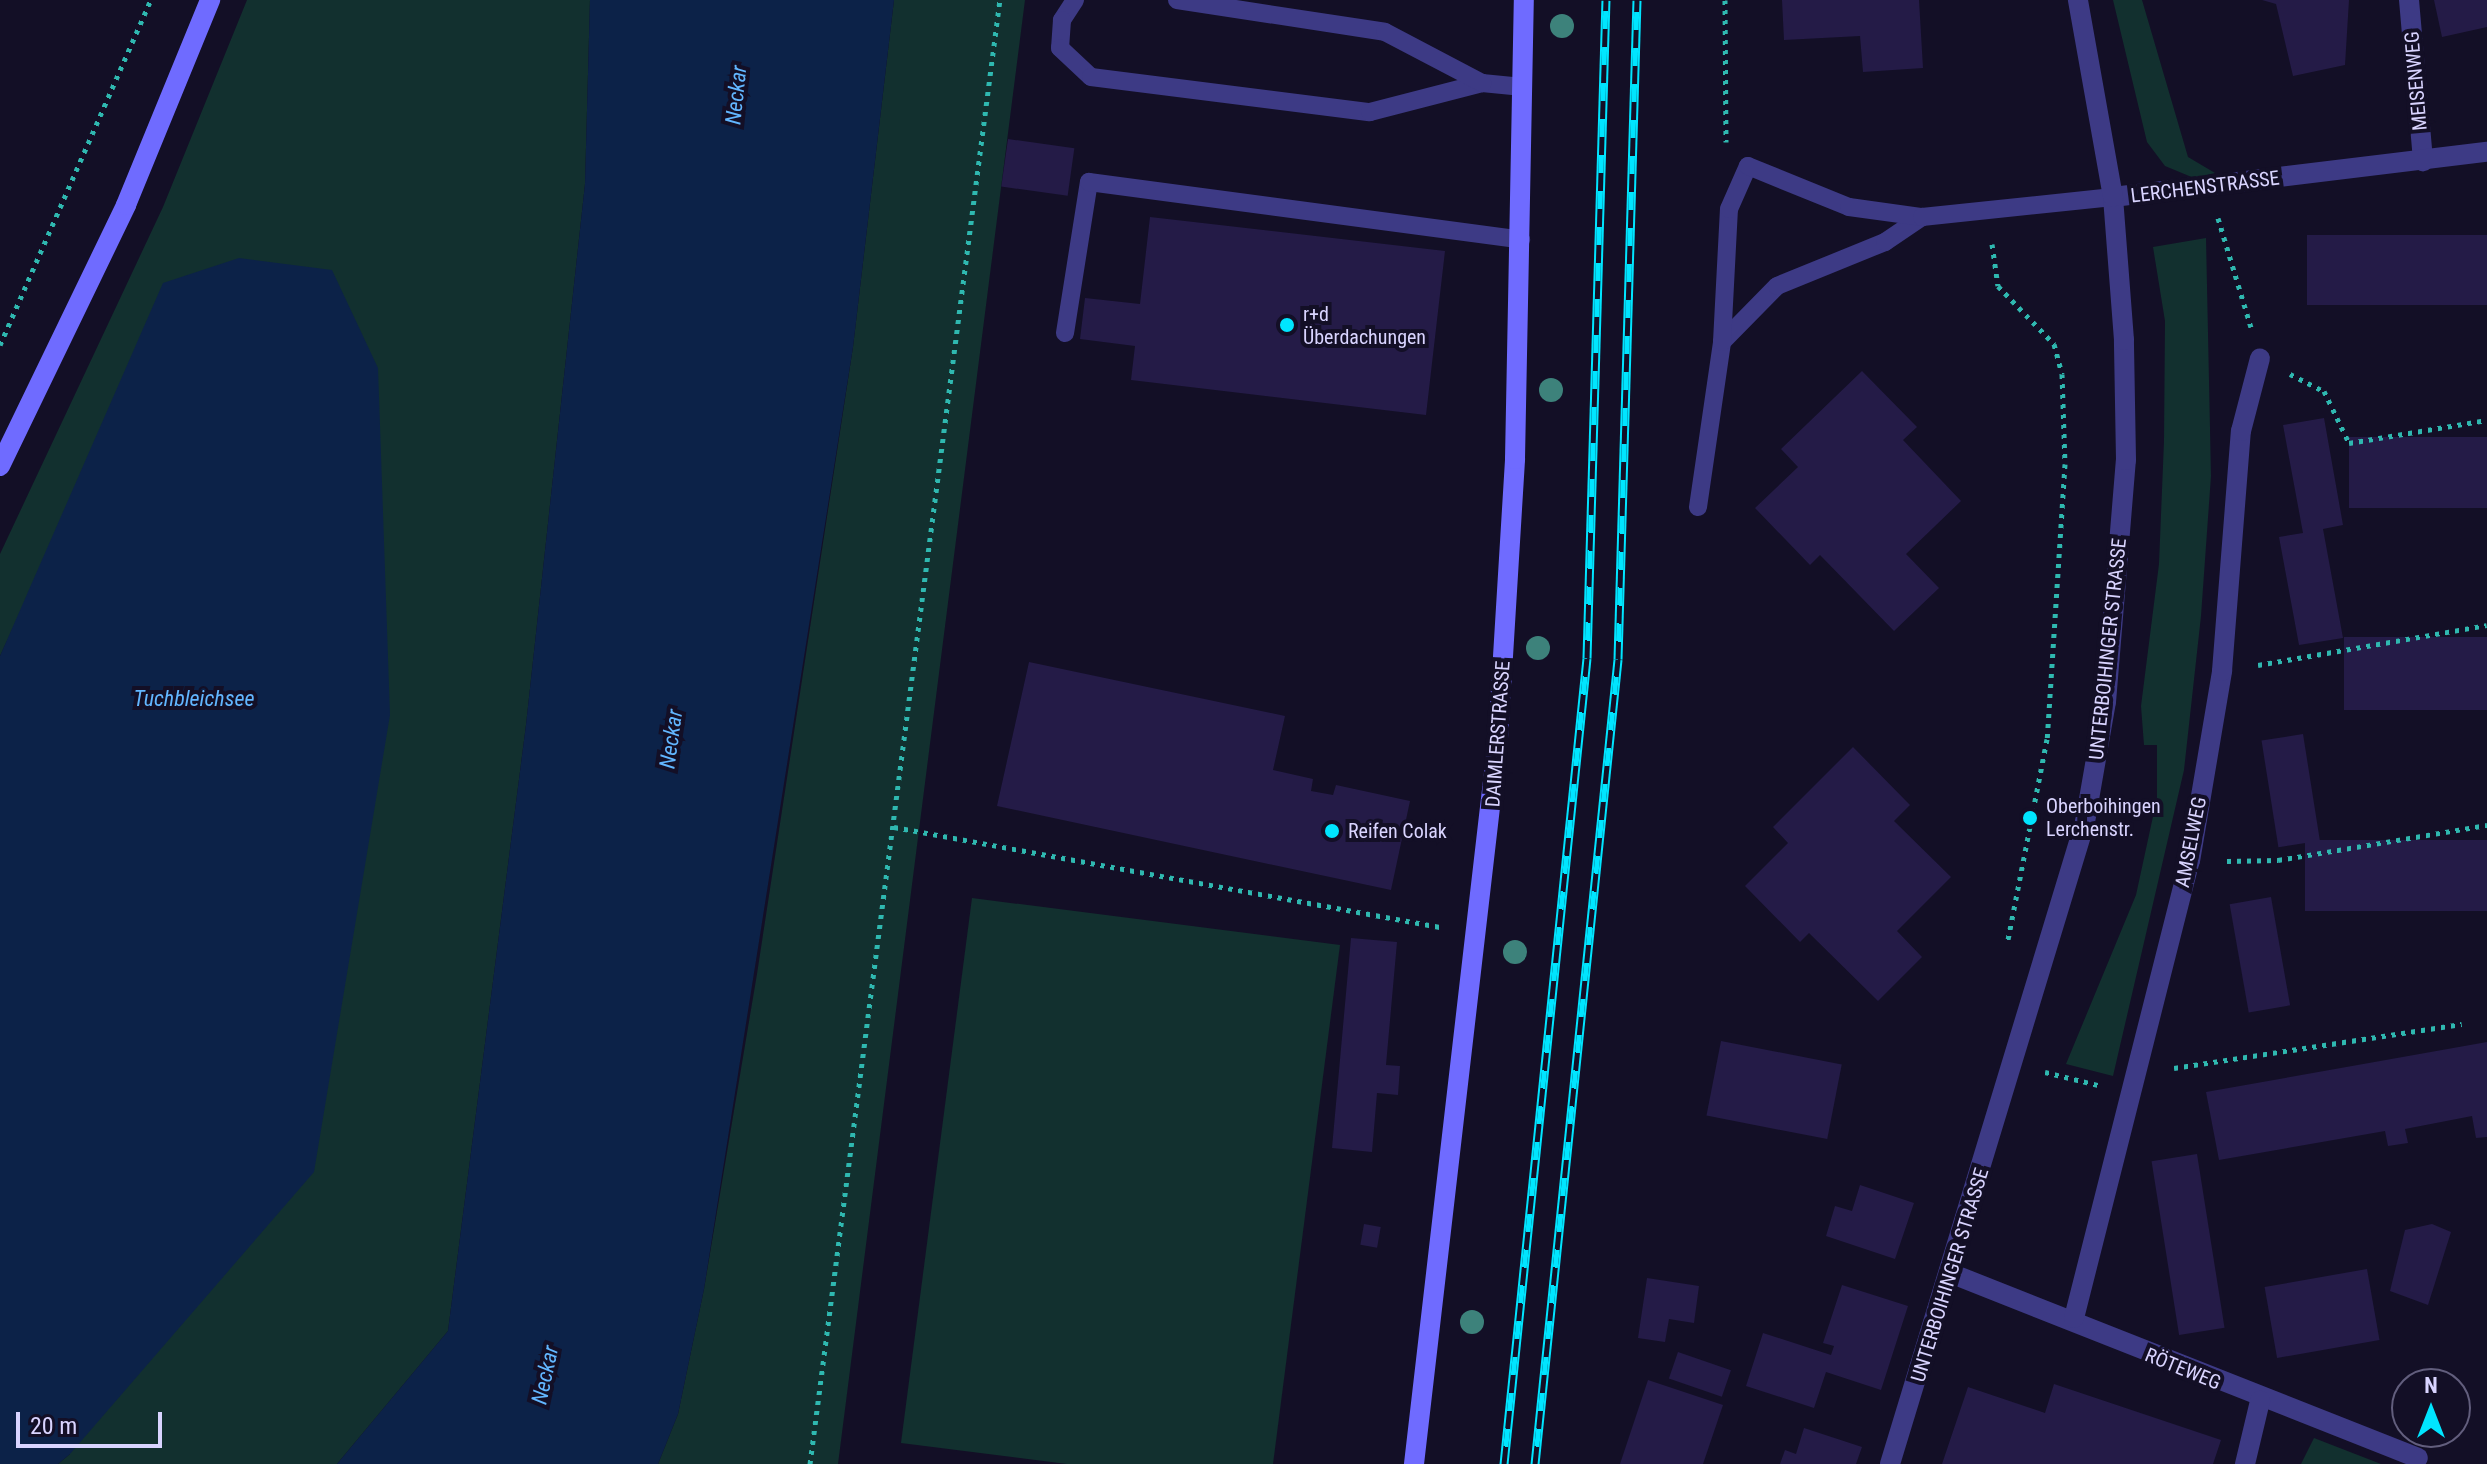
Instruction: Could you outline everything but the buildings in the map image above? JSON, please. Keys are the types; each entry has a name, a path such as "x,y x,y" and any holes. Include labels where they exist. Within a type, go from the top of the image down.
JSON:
{"main road":[{"path":"0,466 126,205 210,0"},
{"name":"DAIMLERSTRASSE","path":"1414,1464 1481,934 1507,605 1521,240 1524,0"}],"street":[{"name":"UNTERBOIHINGER STRASSE","path":"1890,1464 2016,1065 2085,822 2106,702 2126,460 2113,197 2078,0"},
{"name":"MEISENWEG","path":"2409,0 2423,161"},
{"name":"LERCHENSTRASSE","path":"2113,197 2487,152"},
{"name":"AMSELWEG","path":"2074,1318 2190,861 2222,671 2241,431 2260,358"},
{"name":"RÖTEWEG","path":"1950,1273 2074,1318 2260,1401 2422,1461"},
{"path":"2245,1464 2260,1401"}],"lane":[{"path":"1075,0 1062,20 1060,48 1091,77 1370,112 1482,83 1523,87"},
{"path":"1177,0 1385,32 1482,83"},
{"path":"1698,507 1722,342 1729,209 1748,166"},
{"name":"LERCHENSTRASSE","path":"1748,166 1849,207 1922,217 2113,197"},
{"path":"1065,333 1089,182 1521,240"},
{"path":"1722,342 1768,291 1885,242 1922,217"}],"path":[{"path":"0,345 151,0"},
{"path":"810,1464 1000,0"},
{"path":"1725,0 1722,127 1748,166"},
{"path":"2209,187 2260,358"},
{"path":"1988,211 1998,286 2054,344 2062,374 2065,464 2047,739 2006,953"},
{"path":"2324,391 2349,443 2487,420"},
{"path":"2222,671 2487,625"},
{"path":"2190,861 2278,860 2487,825"},
{"path":"894,827 1481,934"},
{"path":"2176,1067 2462,1024"},
{"path":"2016,1065 2133,1094"}],"green space":[{"path":"247,0 590,0 585,184 526,725 448,1331 337,1464 58,1464 70,1454 82,478 0,656 0,554 163,207"},
{"path":"894,0 1025,0 838,1464 658,1464 678,1414 704,1289 757,974 853,347"},
{"path":"2113,0 2142,0 2188,157 2215,173 2194,178 2165,166 2147,142"},
{"path":"2206,238 2211,476 2201,616 2184,770 2113,1076 2066,1064 2136,895 2157,798 2157,745 2144,745 2141,706 2159,564 2164,441 2165,321 2153,247"},
{"path":"972,898 1340,945 1273,1464 1067,1464 901,1443"},
{"path":"2314,1438 2381,1464 2301,1464"}],"water":[{"name":"Neckar","path":"590,0 894,0 853,347 704,1289 678,1414 658,1464 337,1464 448,1331 526,725 585,184"},
{"name":"Tuchbleichsee","path":"239,258 332,270 378,368 390,715 314,1172 70,1454 58,1464 0,1464 0,656 163,283"}],"railway":[{"path":"1504,1464 1587,658 1606,0"},
{"path":"1535,1464 1618,659 1637,0"}],"place":[{"name":"r+d Überdachungen","path":"1287,325"},
{"name":"Oberboihingen Lerchenstr.","path":"2030,818"},
{"name":"Reifen Colak","path":"1332,831"}]}
